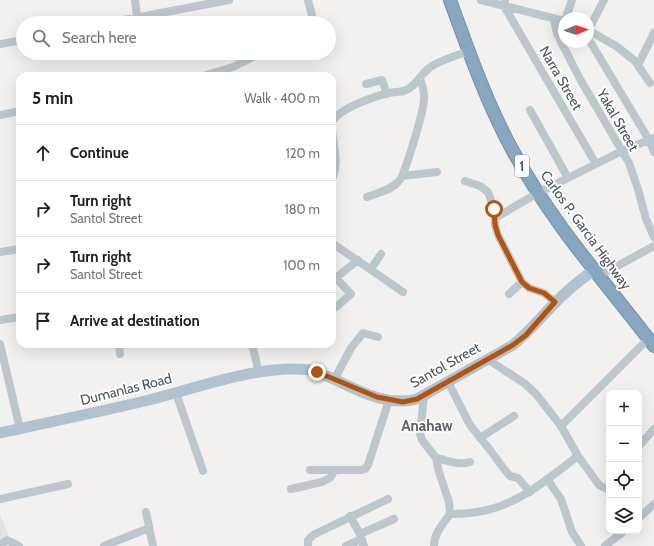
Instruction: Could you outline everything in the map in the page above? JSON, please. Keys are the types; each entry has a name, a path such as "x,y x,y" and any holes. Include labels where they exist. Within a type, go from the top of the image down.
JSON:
{"highway":[{"name":"Carlos P. Garcia Highway","path":"442,0 447,14 464,38"},
{"name":"Carlos P. Garcia Highway","path":"450,0 488,100 514,154 538,193 564,230 652,342"},
{"name":"Carlos P. Garcia Highway","path":"458,0 461,9 464,38"}],"main road":[{"name":"Santol Street","path":"259,373 302,369 317,372 367,394 389,400 410,401 424,396 513,345 526,335 555,302 580,280 597,273"},
{"name":"Dumanlas Road","path":"0,433 73,418 231,378 259,373"}],"street":[{"path":"135,0 137,16"},
{"path":"142,16 229,0"},
{"path":"308,0 312,16"},
{"path":"481,0 504,3 558,20"},
{"path":"568,12 572,0"},
{"path":"594,20 604,0"},
{"name":"Narra Street","path":"504,3 596,164"},
{"name":"Yakal Street","path":"554,19 560,40 599,113 622,151 634,176 646,219 654,236"},
{"path":"638,65 654,33"},
{"path":"594,35 616,46 638,65 650,83"},
{"path":"0,44 16,41"},
{"path":"594,42 652,139 654,152"},
{"path":"336,116 346,110 387,94 405,91 434,65 469,51"},
{"path":"216,72 233,67 247,60"},
{"path":"368,197 392,187 402,176 424,104 423,89 420,79"},
{"path":"366,84 382,80 387,94"},
{"path":"530,110 568,178"},
{"path":"0,115 16,112"},
{"path":"495,218 538,193 622,151 652,139"},
{"path":"402,176 437,172"},
{"path":"465,181 480,186 488,192 491,198 498,235 522,282 529,288 544,293 555,302"},
{"path":"336,246 403,292"},
{"path":"597,273 654,246"},
{"path":"0,252 16,250"},
{"path":"371,269 381,254"},
{"path":"336,277 358,260"},
{"path":"336,281 351,294 336,307"},
{"path":"509,294 522,282"},
{"path":"0,320 16,318"},
{"path":"334,380 351,348 363,333 378,337"},
{"path":"561,426 652,342"},
{"path":"0,344 20,429"},
{"path":"119,348 120,354"},
{"path":"253,348 259,373"},
{"path":"487,359 530,388 561,426 578,456 603,488 606,488"},
{"path":"448,382 470,425 510,476 518,478 530,492"},
{"path":"176,393 203,471"},
{"path":"424,396 420,434 422,440 436,458 449,502 450,514 436,533 434,546"},
{"path":"310,470 365,469 368,466 389,400"},
{"path":"480,438 514,416"},
{"path":"642,443 654,429"},
{"path":"450,514 467,514 488,510 502,505 530,492 578,456"},
{"path":"436,458 464,464 470,462"},
{"path":"291,489 322,482 330,478 335,470"},
{"path":"547,479 561,499 572,532 581,546"},
{"path":"0,499 68,484"},
{"path":"308,546 308,540 312,534 388,499"},
{"path":"642,515 654,504"},
{"path":"146,512 153,546"},
{"path":"350,516 362,540"},
{"path":"346,546 362,540 394,518"},
{"path":"104,546 149,528"},
{"path":"605,546 620,534"},
{"path":"0,545 7,540 19,546"}],"shaded area":[{"path":"0,515 9,536 0,541"}],"district":[{"name":"Anahaw","path":"427,426"}],"route":[{"path":"317,372 347,386 377,397 403,402 410,401 424,396 503,351 526,335 555,302 541,291 529,288 522,282 501,243 496,230 494,209"}]}
